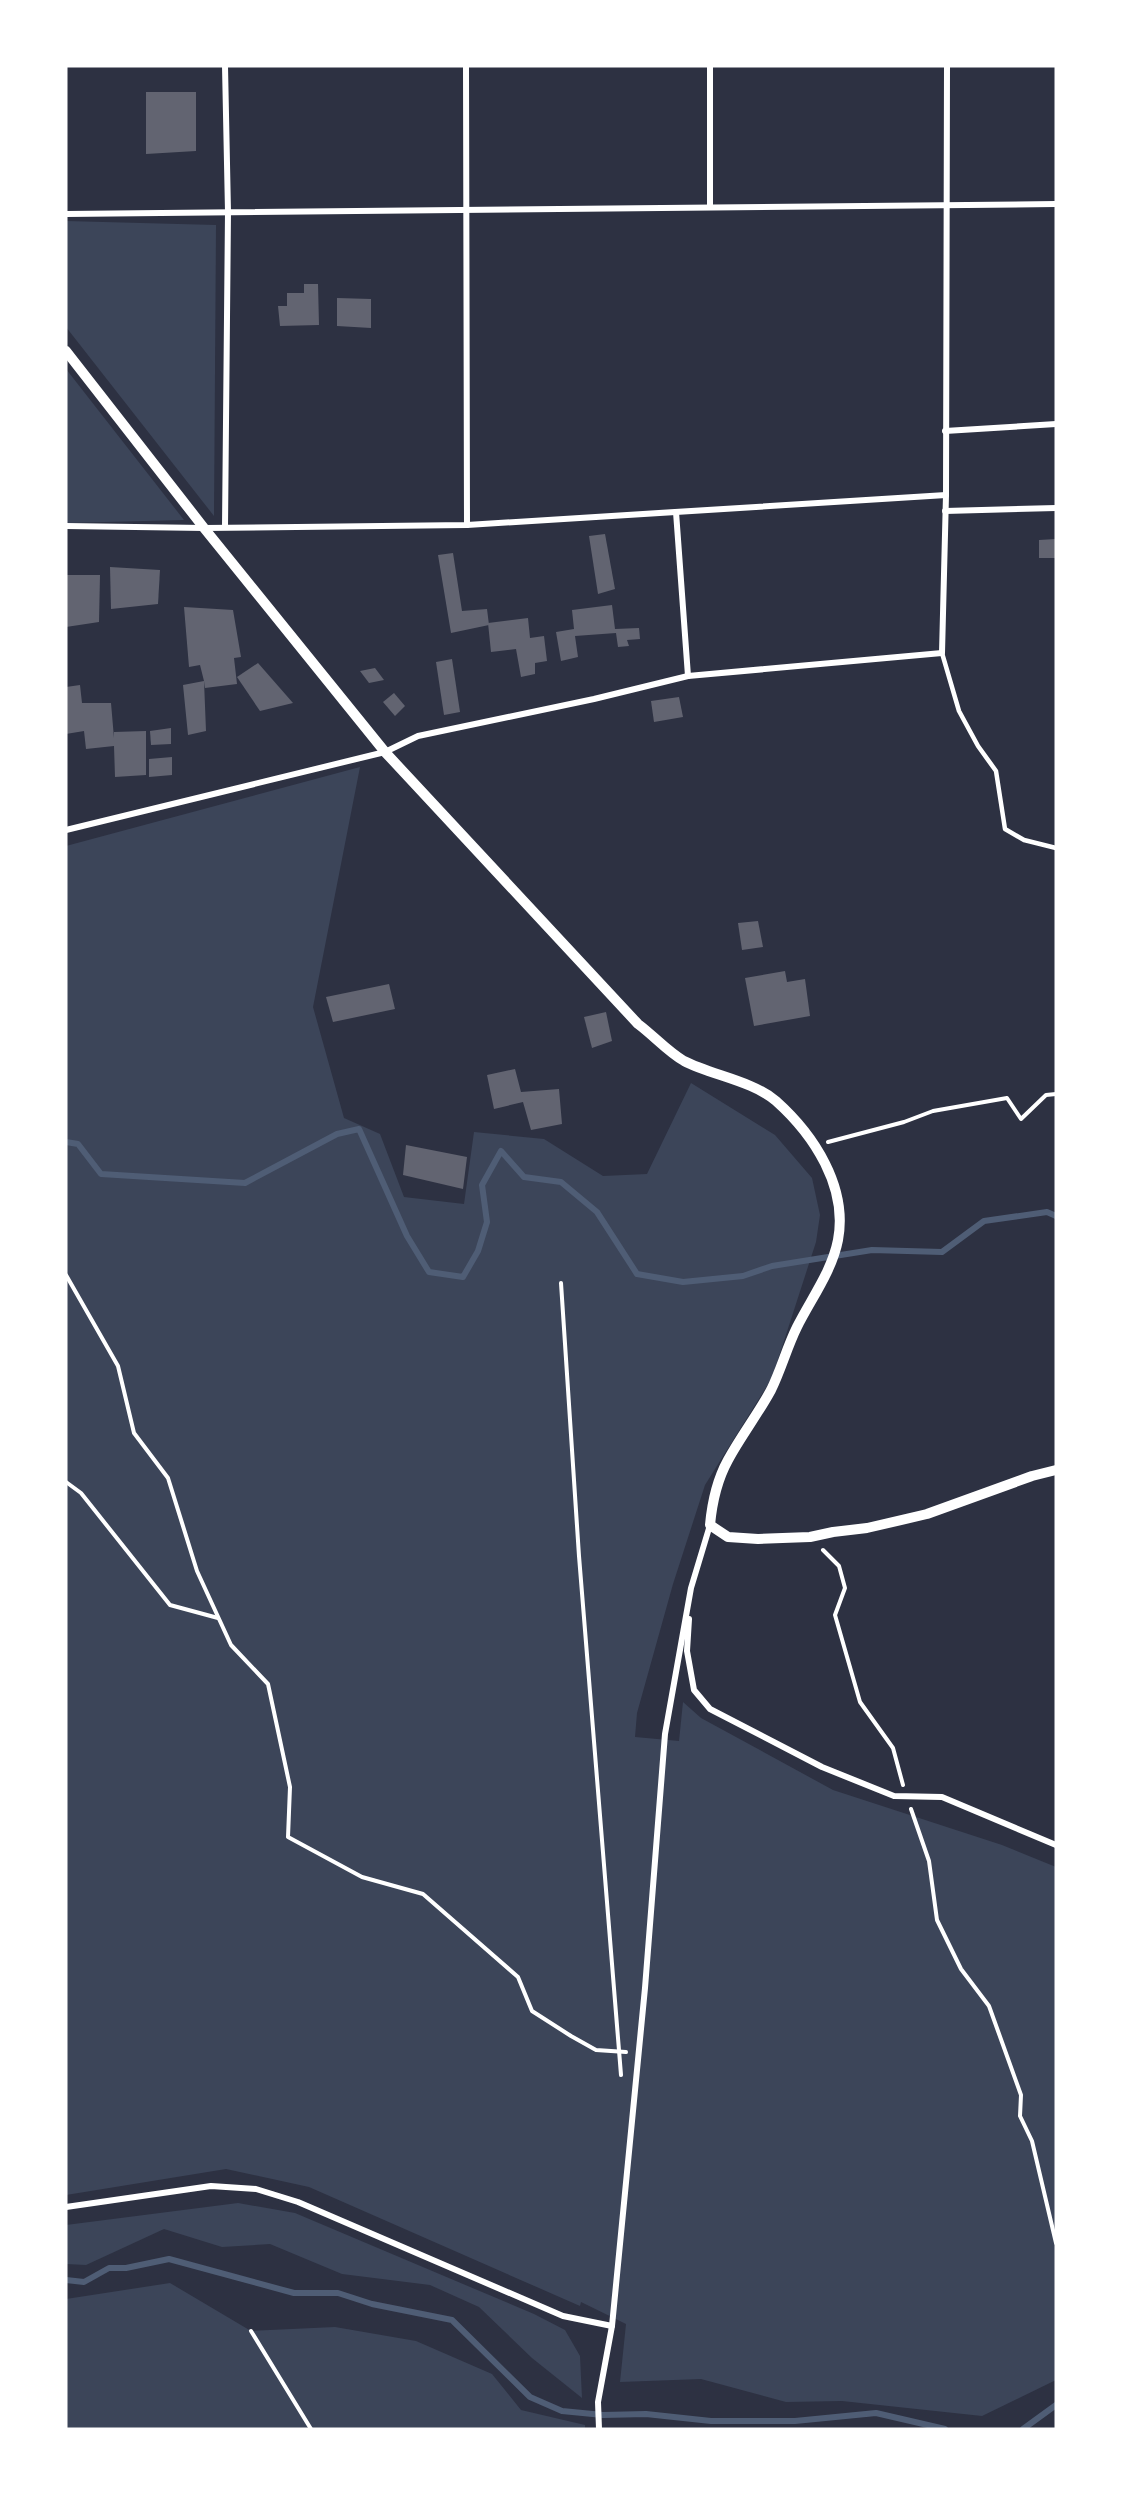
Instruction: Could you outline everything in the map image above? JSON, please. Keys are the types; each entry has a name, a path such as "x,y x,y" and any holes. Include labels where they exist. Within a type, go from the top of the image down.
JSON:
{"street":[{"path":"225,66 228,212 225,527"},
{"path":"466,66 468,525"},
{"path":"710,66 710,207"},
{"path":"66,830 385,752 418,736 594,699 688,676 942,653 946,495 947,66"},
{"path":"66,214 1056,204"},
{"path":"66,351 204,528 385,752 638,1024 683,1060 735,1080 773,1098 800,1124 816,1145 831,1178 839,1218 838,1241 828,1269 796,1328 771,1390 726,1462 713,1499 710,1525 691,1588 665,1734 658,1842 612,2326 598,2402 598,2427"},
{"path":"945,431 1056,424"},
{"path":"66,526 204,528 468,525 946,495"},
{"path":"945,510 1056,508"},
{"path":"676,512 688,676"},
{"path":"710,1525 728,1537 758,1539 810,1537 927,1514 1032,1476 1056,1470"},
{"path":"691,1588 687,1651 694,1690 710,1709 822,1767 894,1796 942,1797 992,1816 1043,1842 1056,1845"},
{"path":"66,2207 211,2186 256,2189 298,2202 563,2316 612,2326"}],"lane":[{"path":"942,653 960,711 978,746 996,771 1005,829 1024,840 1056,848"}],"path":[{"path":"816,1145 904,1122 933,1111 1007,1098 1021,1119 1046,1095 1056,1094"},
{"path":"66,1275 118,1366 134,1433 168,1478 197,1572 231,1645 268,1684 290,1787 288,1837 362,1877 423,1894 518,1977 532,2011 596,2050 638,2053"},
{"path":"561,1283 580,1568 622,2084"},
{"path":"66,1482 81,1493 170,1605 218,1618"},
{"path":"810,1537 839,1566 845,1588 835,1615 860,1702 893,1748 929,1861 937,1920 961,1969 989,2006 1021,2096 1020,2116 1032,2141 1056,2243"},
{"path":"250,2331 311,2429"}],"shaded area":[{"path":"66,221 216,225 214,516 66,327"},
{"path":"66,369 184,520 66,523"},
{"path":"360,767 313,1007 344,1118 380,1134 404,1197 464,1204 474,1132 544,1139 603,1176 647,1174 691,1083 775,1135 812,1178 820,1215 816,1242 772,1378 705,1485 673,1584 637,1713 635,1737 679,1741 683,1702 701,1718 833,1790 1002,1845 1056,1867 1056,2380 982,2416 842,2401 786,2402 701,2379 620,2382 626,2324 581,2302 580,2306 309,2187 226,2169 66,2195 66,846"},
{"path":"238,2203 295,2213 534,2314 565,2330 580,2356 582,2398 532,2358 479,2307 430,2285 342,2274 270,2244 222,2247 164,2229 86,2265 66,2264 66,2225"},
{"path":"170,2283 251,2331 335,2327 416,2341 492,2374 521,2410 585,2425 585,2429 66,2429 66,2299"}],"building":[{"path":"146,92 196,92 196,151 146,154"},
{"path":"304,284 318,284 319,325 280,326 278,306 287,306 287,293 304,293"},
{"path":"337,298 371,299 371,328 337,326"},
{"path":"605,534 615,589 598,594 589,536"},
{"path":"1056,539 1056,558 1039,558 1039,540"},
{"path":"453,553 462,611 487,609 489,625 451,633 438,555"},
{"path":"110,567 160,570 158,604 111,609"},
{"path":"66,575 100,575 99,622 66,627"},
{"path":"612,605 615,629 639,628 640,639 627,640 629,646 618,647 616,633 575,636 578,657 561,661 556,632 574,629 572,610"},
{"path":"184,607 233,610 241,657 234,658 237,684 205,688 200,665 189,667"},
{"path":"528,618 530,638 544,636 547,661 535,663 535,674 521,677 516,649 491,652 488,623"},
{"path":"452,659 460,712 444,715 436,662"},
{"path":"258,663 293,703 260,711 237,677"},
{"path":"375,668 384,680 369,683 360,671"},
{"path":"204,681 206,731 188,735 183,685"},
{"path":"80,685 82,703 111,703 114,738 114,732 146,731 146,775 115,777 114,746 86,749 84,731 66,734 66,687"},
{"path":"394,693 405,706 395,716 383,702"},
{"path":"679,697 683,717 654,722 651,701"},
{"path":"171,728 171,744 151,745 150,731"},
{"path":"172,757 172,775 149,777 149,759"},
{"path":"758,921 763,947 742,950 738,923"},
{"path":"785,971 787,982 805,979 810,1016 754,1026 745,978"},
{"path":"389,984 395,1009 333,1022 326,997"},
{"path":"606,1012 612,1041 592,1048 584,1017"},
{"path":"515,1069 521,1092 559,1089 562,1124 531,1130 523,1102 494,1109 487,1075"},
{"path":"406,1145 467,1157 463,1189 403,1175"}],"waterway":[{"path":"66,1142 78,1144 101,1174 245,1183 337,1134 359,1129 407,1236 429,1272 463,1277 478,1251 487,1222 482,1185 501,1151 524,1177 561,1182 597,1212 637,1274 683,1282 743,1276 772,1266 872,1250 942,1252 984,1221 1047,1212 1056,1216"},
{"path":"66,2280 84,2282 109,2268 126,2268 169,2259 294,2293 338,2293 372,2304 452,2320 530,2397 562,2411 603,2415 646,2414 711,2421 795,2421 876,2413 945,2429"},
{"path":"1023,2429 1056,2405"}]}
